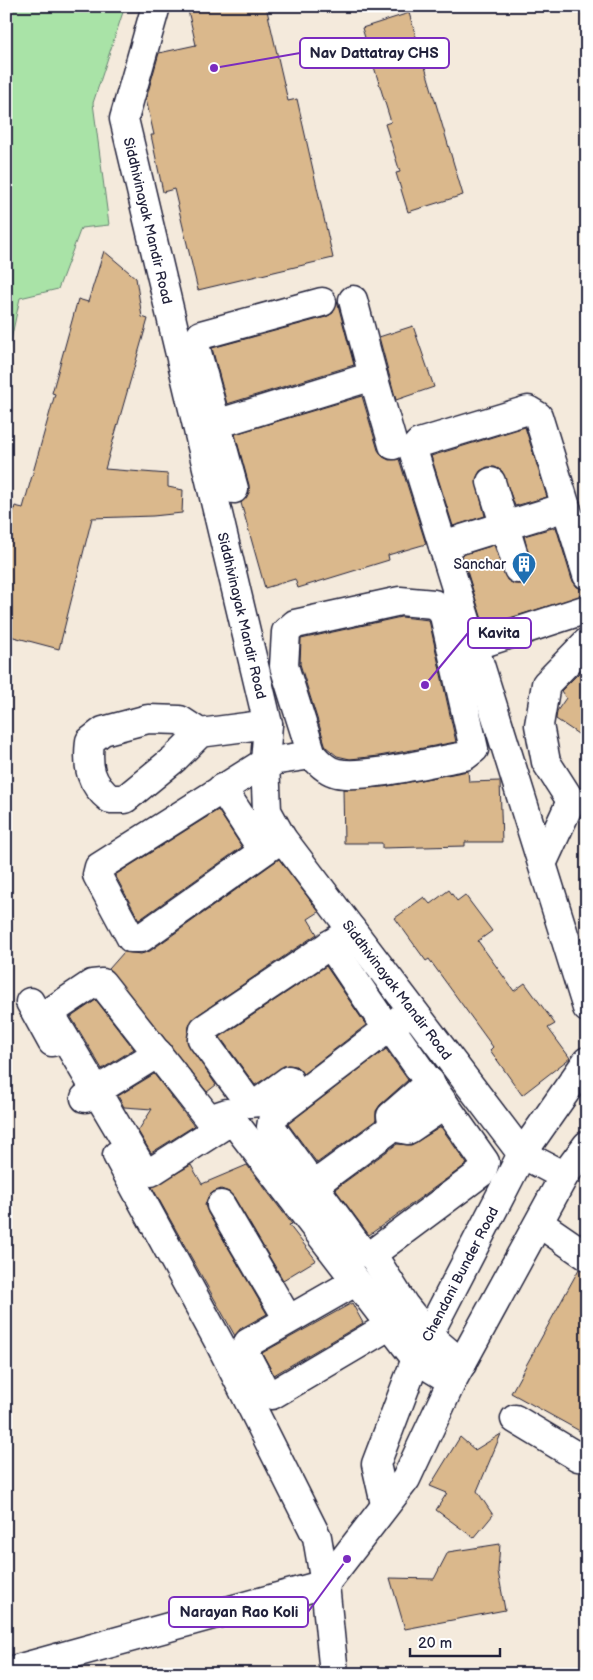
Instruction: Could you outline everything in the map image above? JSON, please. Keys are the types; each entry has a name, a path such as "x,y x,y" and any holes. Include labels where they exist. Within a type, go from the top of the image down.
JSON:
{"street":[{"name":"Siddhivinayak Mandir Road","path":"156,6 124,119 207,427 268,724 266,762 267,811 272,844 341,937 408,1003 522,1154"},
{"path":"354,300 393,445"},
{"path":"234,489 207,427 195,345 201,335 322,302"},
{"path":"207,427 373,376"},
{"path":"587,575 538,416 528,410 419,443 413,450 587,1008"},
{"path":"492,482 518,570"},
{"path":"443,545 566,507"},
{"path":"400,602 434,604 443,611 474,749 464,756 363,774 336,773 321,764 312,755 284,666 286,632 296,624 400,602"},
{"path":"474,646 587,609"},
{"path":"543,862 579,802 546,762 539,725 546,684 587,642"},
{"path":"200,732 268,724"},
{"path":"222,788 272,844 141,938 132,938 98,875 99,867 222,788 266,762 312,755"},
{"path":"372,1254 482,1172 485,1162 430,1082 384,1021 341,937 204,1029 202,1039 249,1103 259,1102 384,1021"},
{"path":"68,1056 53,1018 53,1010 92,984 102,983 209,1119 227,1113 416,1359 457,1372"},
{"path":"30,1002 143,1170 151,1172 232,1120"},
{"path":"408,1003 384,1021 273,1116 271,1127 362,1252 372,1254 404,1305 457,1372"},
{"path":"91,1094 158,1053"},
{"name":"Chendani Bunder Road","path":"386,1504 376,1464 416,1359 522,1154 587,1061"},
{"path":"393,1127 391,1116 430,1082"},
{"path":"91,1094 317,1537 325,1584 334,1674"},
{"path":"314,1185 393,1127 408,1130 445,1105"},
{"path":"6,1672 325,1584 406,1479 457,1372 564,1176 587,1144"},
{"path":"522,1154 564,1176"},
{"path":"154,1205 229,1336 220,1344"},
{"path":"222,1205 288,1319"},
{"path":"539,1223 587,1256"},
{"path":"355,1282 248,1343 245,1353 266,1393 272,1394 389,1326"},
{"path":"515,1419 578,1457 587,1452"}],"green space":[{"path":"6,6 125,6 93,103 109,225 81,228 58,289 20,298 6,363"}],"building":[{"path":"187,6 266,6 288,101 297,99 333,258 198,290 174,189 163,192 151,135 154,135 146,99 159,53 196,45"},
{"path":"409,13 463,195 408,212 396,173 400,172 385,124 391,122 362,28"},
{"path":"104,251 136,278 142,317 148,319 105,469 168,474 168,487 183,490 182,513 92,518 59,649 6,635 6,541 15,506 23,508 55,394 52,393 78,299 88,302"},
{"path":"337,301 354,365 227,404 212,348 326,317 333,313"},
{"path":"413,326 434,387 396,400 379,337"},
{"path":"362,396 378,450 383,457 389,460 399,459 426,544 388,555 389,560 298,588 295,579 265,588 241,503 249,493 249,485 235,434"},
{"path":"525,427 547,497 515,506 502,471 495,467 487,467 480,471 476,479 485,516 453,526 431,456"},
{"name":"Sanchar","path":"556,527 572,580 577,587 587,590 587,594 484,626 462,555 494,545 507,580 514,584 522,584 529,580 533,572 524,536"},
{"path":"401,617 429,620 456,742 379,756 350,759 337,756 326,747 300,664 301,639"},
{"path":"587,665 587,740 556,719 557,711 566,698 561,691"},
{"path":"468,771 469,782 500,781 502,842 465,842 465,846 382,848 382,843 344,843 343,789 383,787"},
{"path":"218,810 242,847 139,920 115,875"},
{"path":"279,859 319,912 308,919 317,934 195,1017 189,1026 187,1042 216,1085 207,1092 109,969 124,952 141,954 150,951"},
{"path":"449,890 457,901 465,895 492,931 478,941 514,991 525,983 555,1024 548,1028 570,1058 522,1095 490,1050 493,1047 429,959 426,961 395,918 424,897 430,904"},
{"path":"326,966 366,1025 303,1074 296,1066 287,1065 255,1085 220,1037"},
{"path":"96,1000 134,1049 102,1069 71,1017"},
{"path":"386,1049 408,1080 380,1105 376,1111 376,1120 317,1163 288,1124"},
{"path":"154,1074 194,1126 151,1153 138,1131 152,1109 124,1107 118,1096"},
{"path":"441,1127 467,1164 369,1235 335,1189 397,1144 411,1145"},
{"path":"191,1165 202,1184 247,1165 292,1224 289,1225 316,1260 283,1280 234,1197 229,1192 221,1189 213,1192 208,1197 205,1205 208,1213 267,1314 240,1329 235,1336 152,1187"},
{"path":"579,1269 587,1271 587,1435 511,1393"},
{"path":"352,1303 363,1323 274,1375 262,1353"},
{"path":"501,1434 477,1491 493,1515 474,1538 436,1510 447,1493 430,1486 460,1437 475,1450"},
{"path":"500,1544 498,1571 505,1610 405,1629 390,1578 434,1579 448,1552"}],"place":[{"name":"Nav Dattatray CHS","path":"214,68"},
{"name":"Sanchar","path":"524,585"},
{"name":"Kavita","path":"425,685"},
{"name":"Narayan Rao Koli","path":"347,1559"}]}
